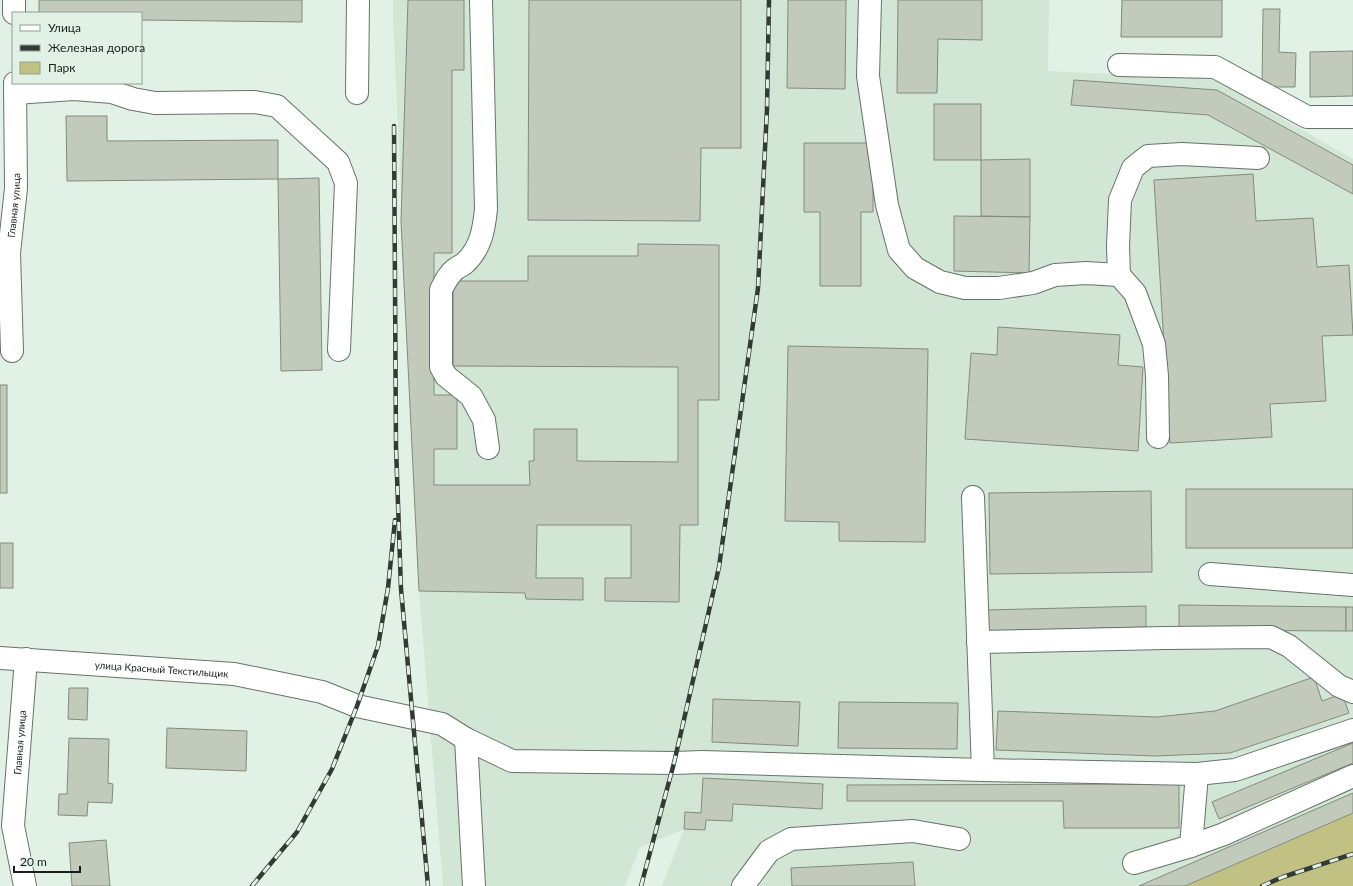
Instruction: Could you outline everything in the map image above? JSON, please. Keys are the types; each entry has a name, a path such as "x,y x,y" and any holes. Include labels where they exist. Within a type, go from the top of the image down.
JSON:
{"street":[{"path":"14,0 14,12"},
{"path":"357,93 358,0"},
{"path":"481,0 486,209 483,235 478,246 468,260 456,268 446,279 441,290 441,367 446,376 471,396 484,420 488,448"},
{"path":"870,0 868,76 887,205 899,250 915,268 940,282 965,288 999,288 1033,283 1054,275 1086,273 1119,275"},
{"path":"1118,65 1215,67 1307,117 1353,117"},
{"path":"15,88 74,89 112,92 133,99 155,103 255,102 277,106 338,162 346,183 339,350"},
{"name":"Главная улица","path":"12,351 9,253 16,188 15,88"},
{"path":"1158,437 1157,376 1154,344 1135,293 1119,275 1118,246 1120,200 1133,168 1148,156 1182,154 1258,158"},
{"path":"973,497 983,770"},
{"path":"1210,574 1353,585"},
{"path":"978,642 1271,637 1289,646 1339,686 1353,692"},
{"name":"улица Красный Текстильщик","path":"0,658 234,674 322,692 357,706 442,724 466,739 512,761 702,762 1197,774 1235,770 1353,730"},
{"name":"Главная улица","path":"26,659 6,828 26,886"},
{"path":"466,739 474,886"},
{"path":"1191,846 1197,774"},
{"path":"1134,863 1191,846 1224,834 1353,776"},
{"path":"744,886 769,851 791,839 913,831 959,839"}],"shaded area":[{"path":"393,0 1049,0 1048,71 1213,79 1353,159 1353,813 1185,886 662,886 684,829 640,847 625,886 443,886 419,591"}],"green space":[{"path":"1353,813 1353,886 1185,886"}],"building":[{"path":"39,0 302,0 302,22 142,20 142,12 39,12"},
{"path":"408,0 464,0 464,70 452,70 452,253 434,253 434,395 457,395 457,449 434,449 434,485 530,485 529,461 534,461 534,429 577,429 577,461 678,462 678,367 453,366 453,281 528,281 528,256 638,256 638,244 719,245 719,400 698,400 698,525 680,525 679,602 605,601 605,578 631,578 631,525 537,525 536,578 583,578 583,600 526,599 525,593 419,591 401,221"},
{"path":"529,0 741,0 741,148 701,148 700,221 528,220"},
{"path":"788,0 846,0 845,89 787,88"},
{"path":"898,0 982,0 982,40 938,39 937,93 897,93"},
{"path":"1122,0 1222,0 1222,37 1121,37"},
{"path":"1263,9 1280,9 1279,52 1296,53 1295,87 1262,87"},
{"path":"1353,51 1353,96 1310,97 1310,52"},
{"path":"1074,80 1217,90 1353,165 1353,194 1208,115 1071,105"},
{"path":"934,104 981,104 981,160 934,160"},
{"path":"66,116 107,116 107,141 278,140 278,179 67,181"},
{"path":"804,143 873,143 873,212 861,212 861,286 820,286 820,212 804,212"},
{"path":"1030,159 1030,217 981,216 981,160"},
{"path":"1253,174 1256,221 1313,218 1317,267 1349,265 1353,335 1322,336 1326,401 1270,404 1272,437 1170,443 1154,180"},
{"path":"319,178 322,370 281,371 278,179"},
{"path":"954,216 1030,217 1029,273 954,271"},
{"path":"998,327 1120,335 1118,365 1143,367 1138,451 965,439 971,353 997,355"},
{"path":"788,346 928,349 925,542 839,541 839,522 785,521"},
{"path":"0,385 7,385 7,493 0,493"},
{"path":"1186,489 1353,489 1353,548 1186,548"},
{"path":"1151,491 1152,572 990,574 989,493"},
{"path":"0,543 13,543 13,588 0,588"},
{"path":"1179,605 1346,607 1346,631 1179,630"},
{"path":"1146,606 1146,627 987,631 987,610"},
{"path":"1346,607 1353,607 1353,631 1346,631"},
{"path":"1314,677 1322,701 1342,694 1349,713 1230,753 1155,756 996,750 998,711 1156,717 1215,711"},
{"path":"69,688 88,688 87,720 68,719"},
{"path":"713,699 800,702 798,746 712,742"},
{"path":"839,702 958,703 957,749 838,748"},
{"path":"167,728 247,731 246,771 166,768"},
{"path":"69,738 109,739 108,783 113,784 112,803 88,802 87,816 58,815 59,794 67,794"},
{"path":"1353,743 1353,763 1219,819 1212,802"},
{"path":"703,778 823,784 822,809 733,804 732,821 706,820 705,830 684,829 685,812 701,813"},
{"path":"1179,784 1179,828 1064,828 1063,801 847,801 847,785"},
{"path":"1353,793 1353,813 1185,886 1139,886"},
{"path":"106,840 110,886 72,886 69,843"},
{"path":"913,862 915,886 792,886 791,868"}],"railway":[{"path":"641,886 674,763 719,567 758,288 767,109 769,0"},
{"path":"394,126 396,447 401,589 428,886"},
{"path":"252,886 297,832 332,769 357,706 378,646 388,588 395,520"},
{"path":"1262,886 1283,877 1353,854"}]}
